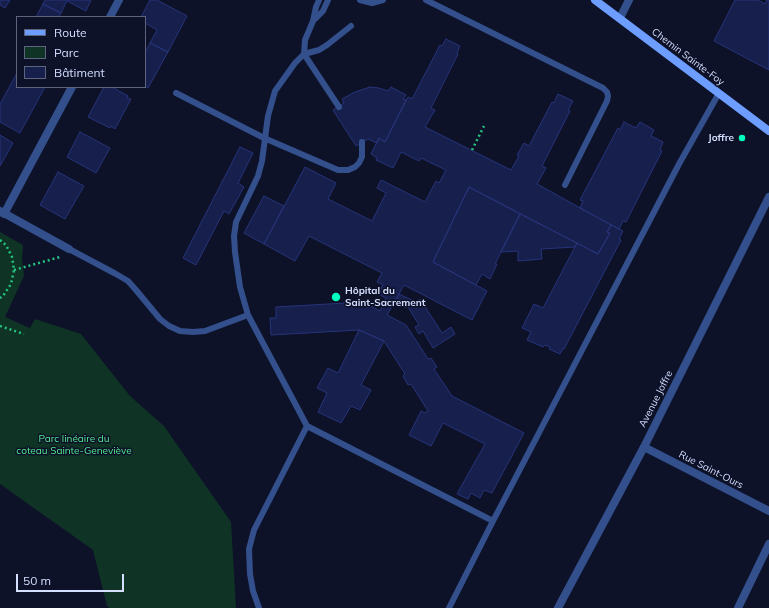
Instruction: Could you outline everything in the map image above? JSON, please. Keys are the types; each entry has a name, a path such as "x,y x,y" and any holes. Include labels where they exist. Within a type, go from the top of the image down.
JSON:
{"main road":[{"name":"Chemin Sainte-Foy","path":"595,0 769,131"}],"street":[{"path":"111,16 119,0"},
{"path":"620,18 629,0"},
{"path":"69,249 2,212 71,88"},
{"name":"Avenue Joffre","path":"558,608 644,446 769,197"},
{"name":"Rue Saint-Ours","path":"644,446 769,512"},
{"path":"738,608 769,544"}],"lane":[{"path":"319,0 313,21 305,40 304,54 339,107"},
{"path":"313,21 323,11 328,0"},
{"path":"360,0 372,3 383,0"},
{"path":"426,0 603,88 607,92 608,101 565,185"},
{"path":"351,26 319,50 304,54 295,63 275,92 270,106 264,138 262,161 258,176 236,222 234,236 240,287 248,315 307,426 492,521"},
{"path":"176,93 264,138 338,170 348,170 355,167 359,163 362,157 362,142"},
{"path":"449,608 492,521 719,93"},
{"path":"69,249 128,281 160,319 169,326 180,331 193,332 205,330 248,315"},
{"path":"260,608 253,591 250,574 249,549 252,536 257,523 307,426"}],"path":[{"path":"472,150 484,126"},
{"path":"0,240 6,245 12,257 14,270 11,284 0,298"},
{"path":"14,270 62,256 69,249"},
{"path":"0,326 24,334"}],"green space":[{"name":"Parc linéaire du coteau Sainte-Geneviève","path":"0,232 23,245 22,259 24,276 5,317 30,328 35,319 81,334 130,396 164,426 231,522 236,608 110,608 107,606 93,550 0,484"}],"building":[{"path":"0,0 10,0 5,8 0,5"},
{"path":"45,0 91,0 86,11 67,1 61,13 43,4"},
{"path":"150,0 157,0 187,16 168,52 150,43 157,30 146,24 146,16 142,16"},
{"path":"735,0 758,0 765,4 767,0 769,0 769,70 714,41"},
{"path":"43,4 61,13 60,16 37,16"},
{"path":"446,39 460,46 457,53 458,54 431,108 435,110 425,127 511,170 524,143 529,146 552,102 554,103 558,94 573,101 568,110 570,111 542,166 546,168 537,184 611,225 607,232 610,233 598,254 469,187 433,262 487,291 472,320 404,285 387,315 406,325 428,359 431,358 437,367 434,369 452,396 524,433 492,493 484,490 480,498 471,493 468,499 457,494 485,444 443,423 431,446 409,435 421,411 425,413 428,411 411,384 408,385 403,376 405,374 384,341 359,330 271,335 270,318 276,318 276,307 363,302 380,311 386,298 378,294 383,285 377,282 382,273 309,236 295,261 264,244 305,167 336,183 328,199 372,221 386,193 377,188 381,180 425,202 436,181 439,183 446,170 421,158 419,161 401,152 393,168 376,160 377,158 371,154 379,138 385,142 408,97 412,99 440,45 442,46"},
{"path":"150,43 168,52 148,88 146,87 146,51"},
{"path":"16,75 16,88 44,88 20,133 0,122 0,104"},
{"path":"370,87 388,91 391,87 406,95 403,99 406,100 385,142 379,138 377,143 368,139 356,146 333,110 344,103 342,99 355,92"},
{"path":"103,88 114,88 128,96 127,98 131,99 115,129 88,117"},
{"path":"624,122 636,128 640,122 654,130 651,136 663,142 660,150 662,151 626,222 623,221 619,229 580,208 583,201 580,200 618,128 620,130"},
{"path":"80,132 110,148 96,173 67,157"},
{"path":"0,135 13,143 0,166"},
{"path":"240,147 253,153 238,183 244,187 229,214 224,211 196,265 183,258"},
{"path":"58,172 84,186 65,219 40,205"},
{"path":"469,187 520,214 495,264 497,264 490,279 482,274 476,285 433,262"},
{"path":"264,196 284,206 264,244 244,233"},
{"path":"520,214 577,243 575,247 541,249 542,259 518,261 518,251 501,252"},
{"path":"611,225 623,231 619,239 621,240 564,349 563,348 560,354 549,349 550,347 545,345 543,347 527,340 531,332 522,328 534,304 543,308 577,243 598,254 610,233 607,232"},
{"path":"399,294 416,302 420,299 442,333 451,327 455,334 433,348 423,331 419,334 415,327 419,325 408,307 410,305 408,304 406,308 399,304 401,301 397,298"},
{"path":"359,330 384,341 361,385 371,390 360,410 351,406 341,423 318,412 327,393 317,388 328,368 338,373"}],"place":[{"name":"Joffre","path":"742,138"},
{"name":"Hôpital du Saint-Sacrement","path":"336,297"}]}
